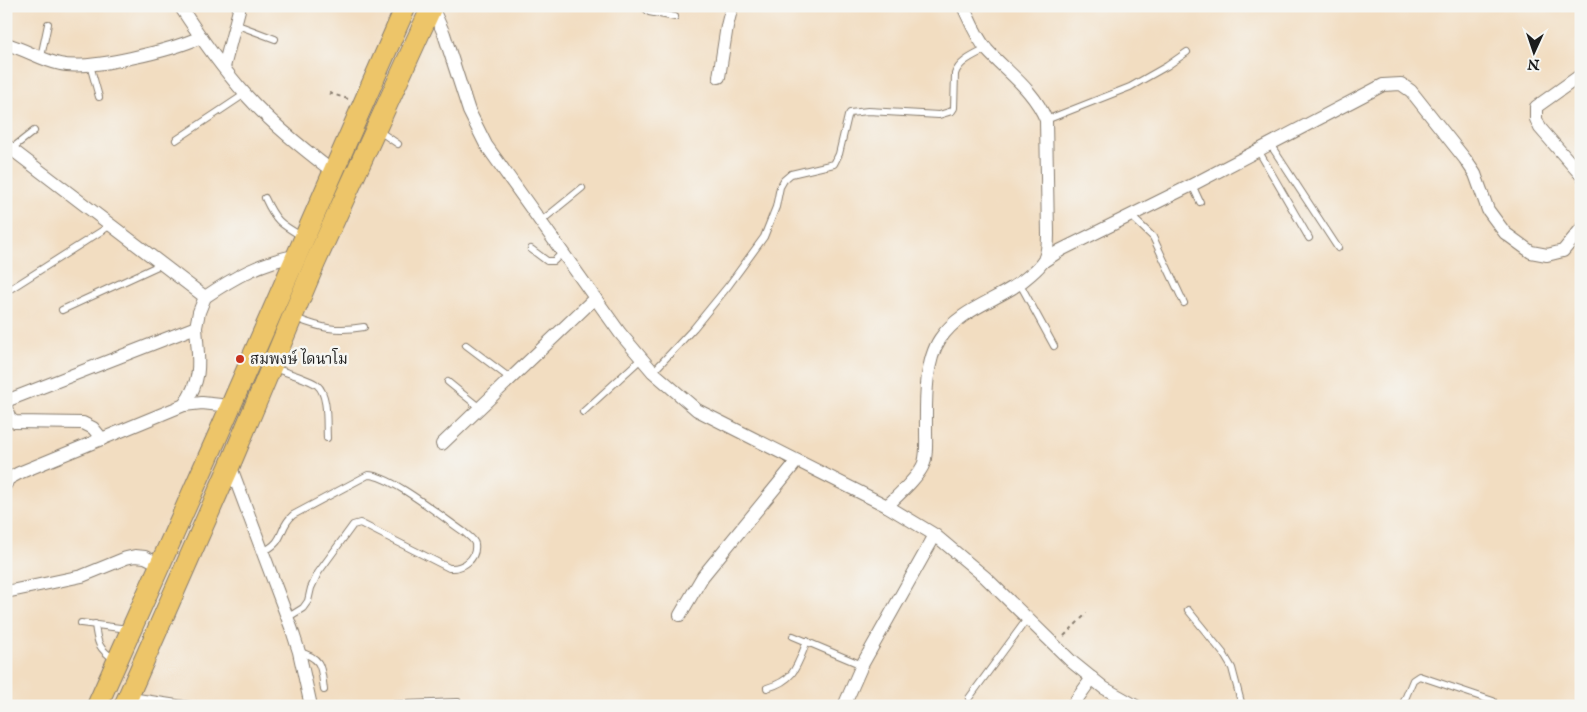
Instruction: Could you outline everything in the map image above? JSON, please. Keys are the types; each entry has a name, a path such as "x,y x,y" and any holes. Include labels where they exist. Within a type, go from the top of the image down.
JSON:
{"main road":[{"path":"97,706 406,6"},
{"path":"126,701 230,465 315,264 432,6"}],"street":[{"path":"180,6 201,38 245,94 279,128 332,171"},
{"path":"224,67 240,6"},
{"path":"432,6 444,34 470,111 486,145 594,298 640,359 697,410 887,506 935,535 985,577 1027,619 1092,678 1130,704"},
{"path":"720,77 727,26 732,6"},
{"path":"963,6 986,49 1028,90 1042,110 1046,120 1048,234 1044,261"},
{"path":"6,44 60,64 90,65 188,43 201,38"},
{"path":"1581,75 1536,107 1536,119 1540,128 1581,175"},
{"path":"887,506 923,464 926,453 926,398 930,367 934,350 952,324 971,309 1020,284 1044,261 1061,250 1192,185 1383,85 1401,84 1411,91 1475,174 1488,210 1505,233 1531,252 1547,255 1563,251 1581,229"},
{"path":"8,149 205,297"},
{"path":"184,405 194,391 197,381 196,327 205,297 226,283 252,270 279,259 296,256"},
{"path":"442,444 594,298"},
{"path":"6,401 196,327"},
{"path":"6,484 8,479 19,473 184,405 202,403 230,406"},
{"path":"6,408 10,419 15,422 83,423 93,428 102,439"},
{"path":"680,615 703,576 797,461"},
{"path":"230,465 299,652 311,706"},
{"path":"844,706 862,665 935,535"},
{"path":"6,592 82,576 126,558 145,557 161,564"},
{"path":"1077,702 1092,678"}],"lane":[{"path":"643,6 649,12 675,17"},
{"path":"41,57 48,24"},
{"path":"235,24 275,39"},
{"path":"653,372 694,328 729,285 764,237 784,180 791,174 834,164 839,154 850,113 868,111 939,114 952,112 954,108 956,68 986,49"},
{"path":"1046,120 1130,87 1187,52"},
{"path":"90,65 99,97"},
{"path":"176,140 245,94"},
{"path":"376,129 398,144"},
{"path":"8,149 34,131"},
{"path":"1264,147 1309,238"},
{"path":"1264,147 1338,248"},
{"path":"1192,185 1200,202"},
{"path":"540,222 582,188"},
{"path":"266,198 278,222 304,238"},
{"path":"1130,215 1153,237 1184,303"},
{"path":"12,288 111,225"},
{"path":"531,249 551,262 562,253"},
{"path":"62,310 162,264"},
{"path":"1020,284 1054,346"},
{"path":"292,317 334,330 364,327"},
{"path":"466,345 511,379"},
{"path":"583,412 640,359"},
{"path":"271,367 318,385 326,404 327,438"},
{"path":"448,382 480,408"},
{"path":"262,552 277,543 287,520 293,515 368,474 376,474 391,481 464,532 472,539 475,545 472,557 465,565 458,568 449,568 360,523 353,525 318,573 311,588 308,601 303,608 287,618"},
{"path":"1188,610 1223,653 1232,668 1242,706"},
{"path":"969,698 1027,619"},
{"path":"82,622 132,630"},
{"path":"95,624 99,646 117,662"},
{"path":"793,636 862,665"},
{"path":"767,688 785,681 794,673 806,641"},
{"path":"299,652 311,655 316,660 321,668 324,690"},
{"path":"1402,706 1413,680 1419,676 1493,701"},
{"path":"126,701 197,706"},
{"path":"355,706 458,702"}],"path":[{"path":"329,93 362,104"},
{"path":"1055,645 1087,613"}],"place":[{"name":"สมพงษ์ ไดนาโม","path":"240,359"}]}
